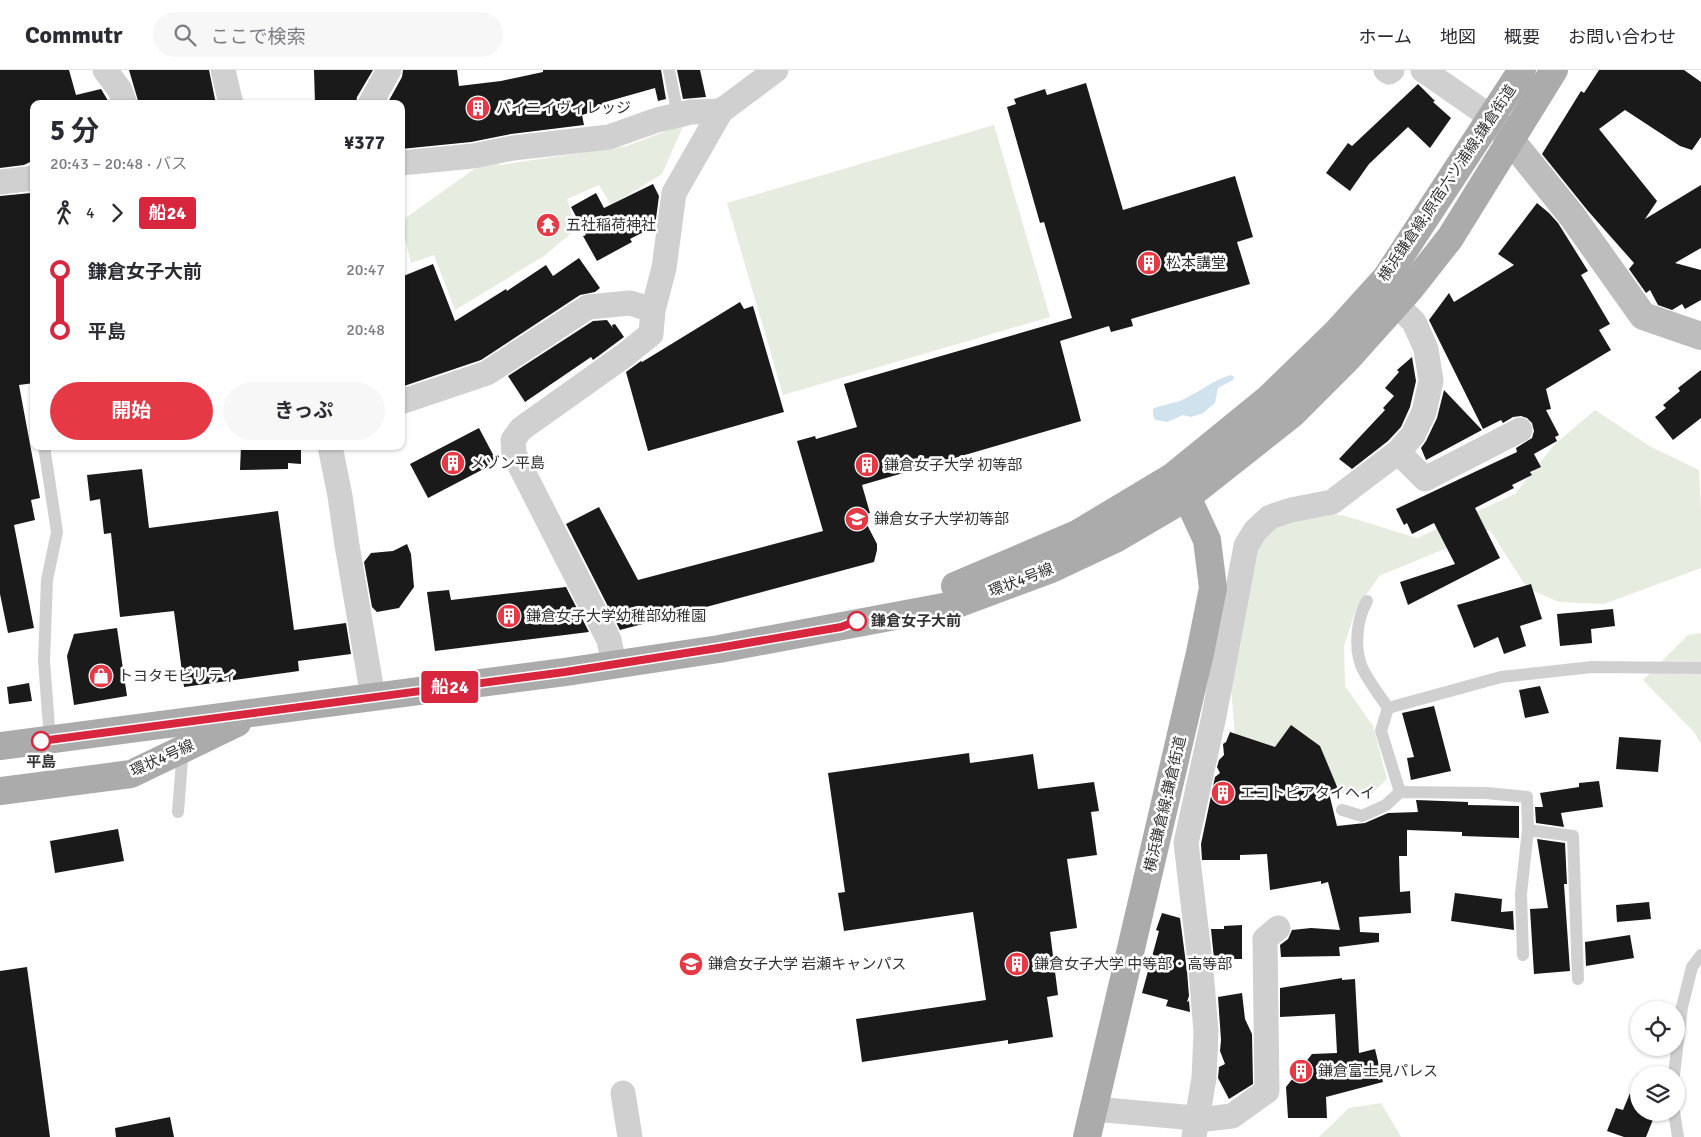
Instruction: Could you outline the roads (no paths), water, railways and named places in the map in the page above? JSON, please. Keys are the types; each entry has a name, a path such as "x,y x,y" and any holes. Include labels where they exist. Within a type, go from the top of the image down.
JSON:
{"main road":[{"name":"横浜鎌倉線;原宿六ツ浦線;鎌倉街道","path":"1180,487 1337,332 1386,278 1522,70"},
{"name":"横浜鎌倉線;原宿六ツ浦線;鎌倉街道","path":"1180,487 1292,414 1349,357 1396,304 1450,238 1554,70"},
{"name":"環状4号線","path":"0,746 50,740 181,736 259,713 718,648 954,605 1034,576 1117,538 1180,487"},
{"name":"横浜鎌倉線;鎌倉街道","path":"1087,1137 1200,653 1213,588 1208,540 1180,487"},
{"name":"環状4号線","path":"0,791 131,774 181,736"}],"street":[{"path":"105,70 120,90 124,100"},
{"path":"223,70 230,100"},
{"path":"372,100 389,70"},
{"path":"614,664 609,640 514,454 512,440 521,429 651,334 653,310 664,268 674,193 721,111 776,70"},
{"path":"1386,70 1389,72 1392,70"},
{"path":"1423,70 1492,118 1511,138 1572,216 1643,316 1700,339"},
{"path":"405,162 472,156 513,148 609,137 657,120 678,115 692,112 721,111"},
{"path":"0,182 30,178"},
{"path":"405,401 487,373 588,307 630,303 653,310"},
{"path":"1195,1128 1204,1078 1206,1032 1201,970 1186,843 1214,716 1246,546 1255,531 1270,517 1292,510 1332,502 1398,452 1413,435 1424,412 1431,381 1426,349 1414,322 1396,304"},
{"path":"1398,452 1425,479 1520,430"},
{"path":"331,450 373,697"},
{"path":"1152,857 1189,861"},
{"path":"1094,1109 1195,1128 1232,1116 1267,1091 1265,939 1278,928"},
{"path":"623,1093 630,1137"}],"lane":[{"path":"668,70 678,115"},
{"path":"45,450 57,532 47,580 44,661 50,740"},
{"path":"1367,601 1362,610 1359,627 1358,641 1361,665 1388,708 1381,731 1400,792"},
{"path":"1388,708 1501,677 1592,667 1701,668"},
{"path":"178,812 181,736"},
{"path":"1342,810 1362,816 1386,805 1400,792 1486,793 1527,797 1528,830 1521,894 1523,956"},
{"path":"1528,830 1573,836 1578,978"},
{"path":"1675,1066 1682,1006 1692,967 1701,955"},
{"path":"1675,1121 1678,1137"}],"water":[{"path":"1231,375 1234,377 1233,380 1218,388 1215,403 1203,413 1191,417 1183,415 1167,422 1155,420 1153,409 1180,401 1219,379"}],"place":[{"name":"パイニイヴィレッジ","path":"478,108"},
{"name":"五社稲荷神社","path":"548,225"},
{"name":"松本講堂","path":"1149,263"},
{"name":"メゾン平島","path":"453,463"},
{"name":"鎌倉女子大学 初等部","path":"867,465"},
{"name":"鎌倉女子大学初等部","path":"857,519"},
{"name":"鎌倉女子大学幼稚部幼稚園","path":"509,616"},
{"name":"鎌倉女子大前","path":"857,621"},
{"name":"トヨタモビリティ","path":"101,676"},
{"name":"平島","path":"41,741"},
{"name":"エコトピアタイヘイ","path":"1223,793"},
{"name":"鎌倉女子大学 岩瀬キャンパス","path":"691,964"},
{"name":"鎌倉女子大学 中等部・高等部","path":"1017,964"},
{"name":"鎌倉富士見パレス","path":"1301,1071"}]}
